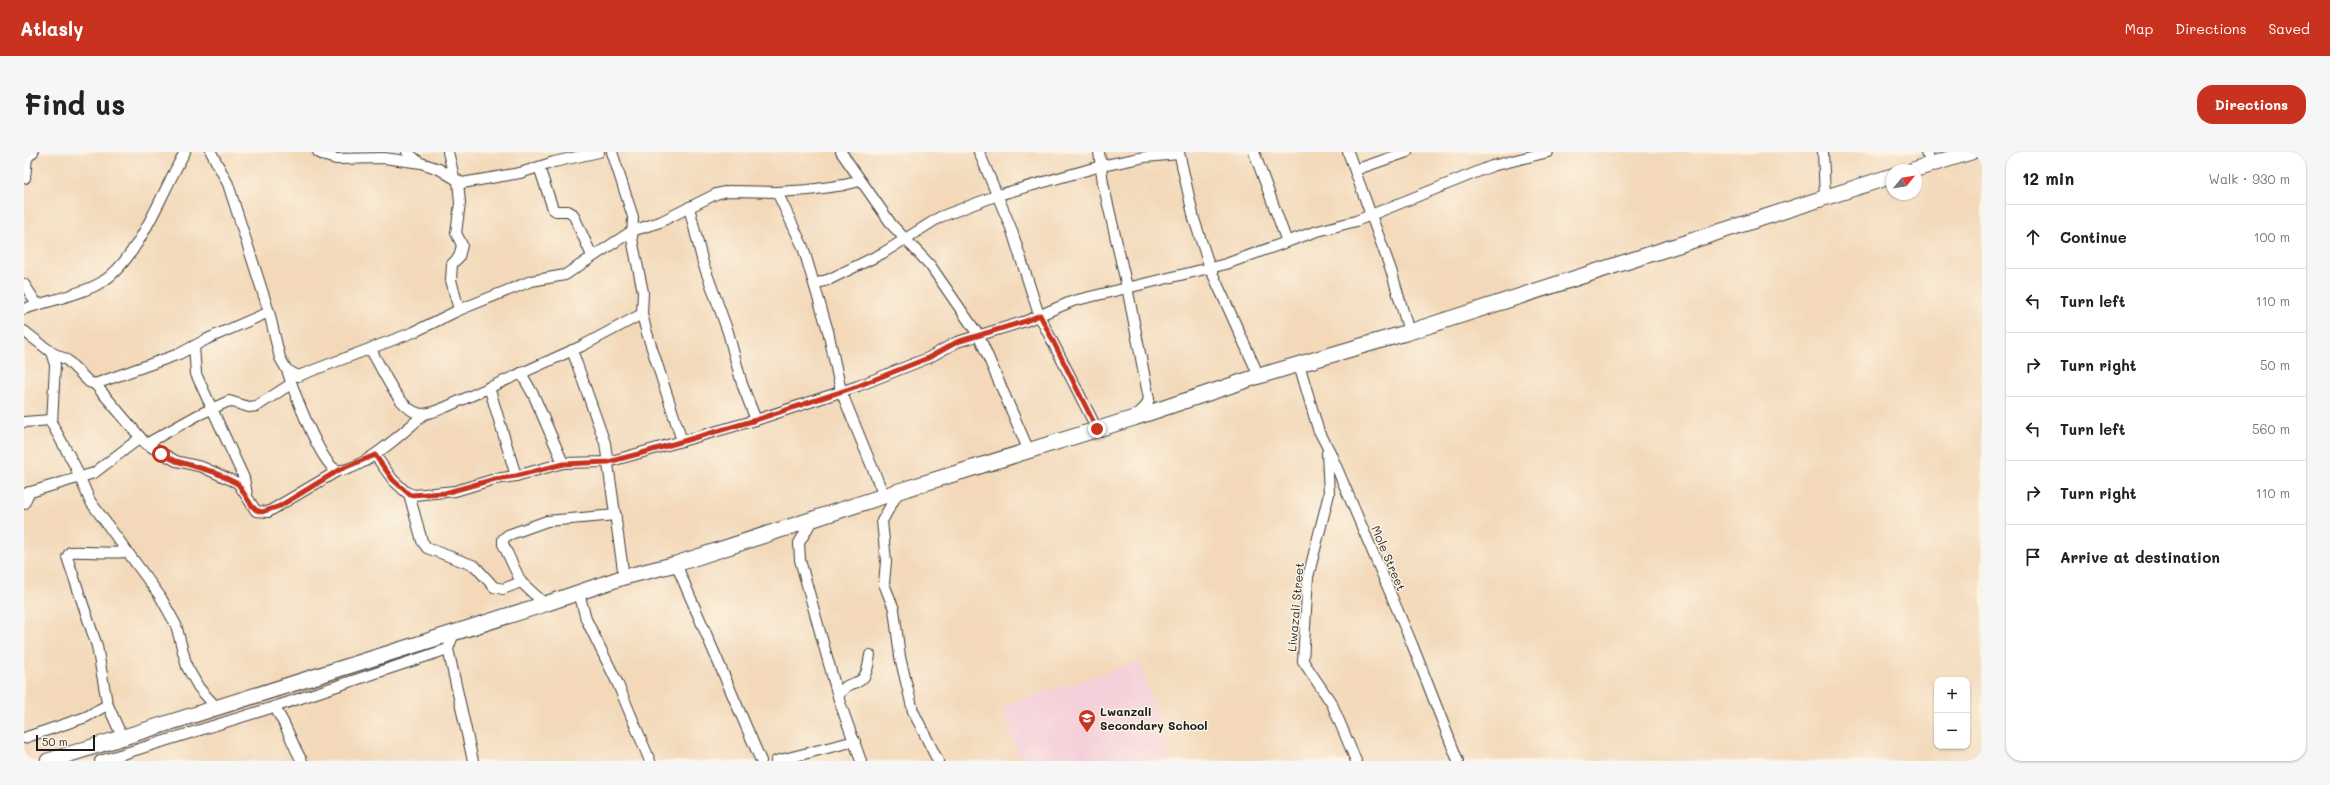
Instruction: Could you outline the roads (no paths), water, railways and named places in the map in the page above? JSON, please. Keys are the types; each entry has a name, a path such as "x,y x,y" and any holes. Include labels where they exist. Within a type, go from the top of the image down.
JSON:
{"highway":[{"path":"1920,164 1929,158 1971,152"},
{"path":"48,761 545,604 624,577 676,564 813,518 1134,418 1259,376 1409,332 1886,178"}],"street":[{"path":"25,178 27,158 33,152"},
{"path":"24,309 95,287 112,273 140,237 185,152"},
{"path":"211,152 228,184 269,312 280,358 287,370 291,384 308,424 331,465 339,470"},
{"path":"318,152 325,156 336,158 384,158 421,163 439,169 456,179 467,183 520,173 599,152"},
{"path":"407,152 421,163"},
{"path":"448,152 456,179 460,203 456,233 462,245 459,257 452,264 451,280 459,310"},
{"path":"612,152 631,210 632,231 643,292 642,314 682,441"},
{"path":"841,152 892,225 930,265 979,336 1029,450"},
{"path":"979,152 1018,246 1040,315 1097,429"},
{"path":"1099,152 1149,399 1146,406 1134,418"},
{"path":"1254,152 1287,242"},
{"path":"1348,152 1391,270 1409,332"},
{"path":"1355,170 1407,152"},
{"path":"375,455 393,480 409,494 414,496 445,493 495,479 516,476 563,464 608,462 756,420 841,391 928,358 957,342 1040,315 1073,301 1210,268 1370,215 1492,166 1548,152"},
{"path":"1823,152 1825,197"},
{"path":"815,284 860,266 940,217 998,195 1101,166 1145,157 1179,153 1194,219 1210,268 1259,376"},
{"path":"539,167 553,209 556,211 568,211 572,214 592,256"},
{"path":"287,370 294,375 303,375 414,332 459,310 531,281 565,275 632,231 646,228 689,207 728,191 776,192 829,188 860,180"},
{"path":"776,192 797,232 815,284 841,391 884,496"},
{"path":"689,207 703,263 728,332 742,384 756,420"},
{"path":"24,284 37,304"},
{"path":"95,384 179,354 269,312"},
{"path":"24,331 51,352 66,360 89,382 95,384 143,441 176,461 202,467 226,477 238,484 256,510 268,512 339,470 375,455 403,434 424,414 446,407 572,350 642,314"},
{"path":"194,346 196,374 244,478 247,498"},
{"path":"370,349 400,399 414,411 424,414"},
{"path":"572,350 599,424 608,462 624,577"},
{"path":"51,352 55,365 52,420 90,501 166,606 176,625 187,667 199,688 216,708"},
{"name":"Mole Street","path":"1299,364 1318,429 1326,443 1412,644 1458,761"},
{"path":"521,373 534,396 563,464"},
{"path":"24,504 27,493 81,479 104,467 143,441 229,401 249,407 257,406 291,384"},
{"path":"489,387 516,476"},
{"path":"24,422 52,420"},
{"name":"Liwazali Street","path":"1326,443 1330,494 1308,577 1303,661 1332,704 1356,761"},
{"path":"899,491 882,521 886,561 884,584 894,609 900,658 913,711 938,761"},
{"path":"409,494 422,541 427,548 475,566 494,587 503,589 521,582"},
{"path":"545,604 521,582 503,544 504,537 547,521 616,515"},
{"path":"813,518 802,535 798,548 805,581 839,695 861,761"},
{"path":"122,737 108,705 98,652 67,557 70,552 105,554 126,552"},
{"path":"676,564 761,761"},
{"path":"578,593 586,619 617,682 650,761"},
{"path":"454,633 448,650 473,761"},
{"path":"100,761 274,707 448,650"},
{"path":"839,695 842,689 859,682 866,676 870,656"},
{"path":"24,738 86,717 108,705"},
{"path":"274,707 285,722 292,744 302,761"},
{"path":"776,761 855,741"}],"place":[{"name":"Lwanzali Secondary School","path":"1087,733"}]}
